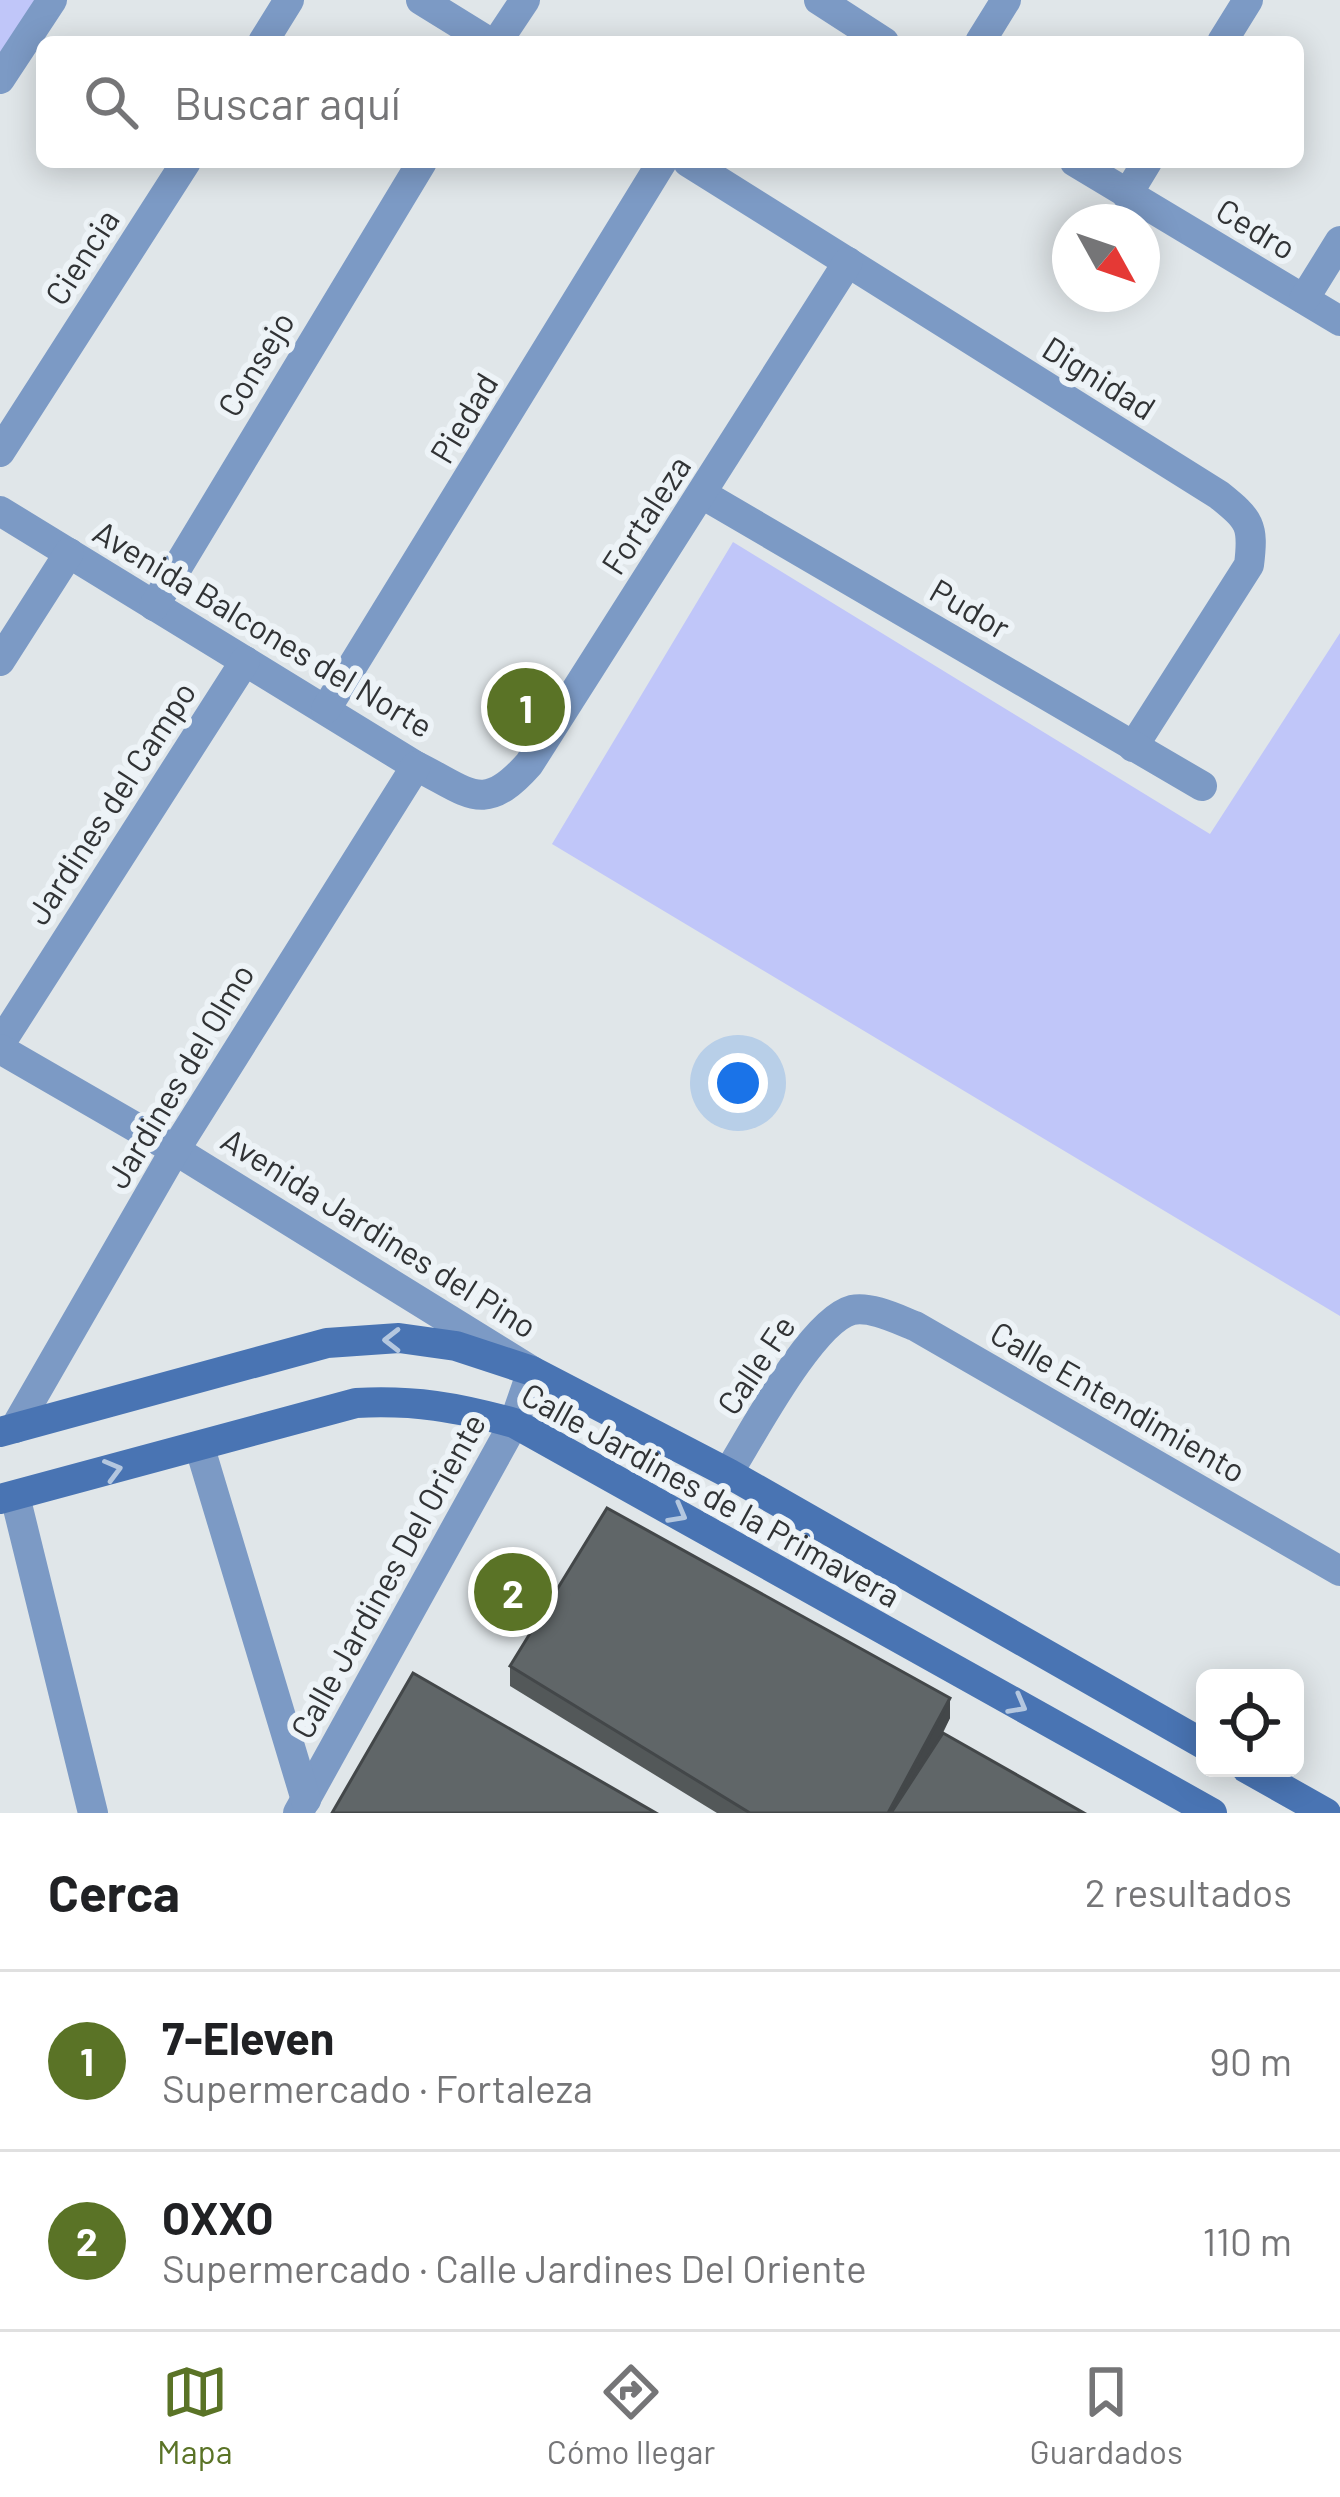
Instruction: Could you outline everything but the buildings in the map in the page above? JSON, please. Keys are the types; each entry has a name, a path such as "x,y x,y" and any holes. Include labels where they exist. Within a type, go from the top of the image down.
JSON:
{"street":[{"path":"0,79 52,0"},
{"path":"266,36 289,0"},
{"path":"421,0 483,36"},
{"path":"498,36 525,0"},
{"path":"819,0 875,36"},
{"path":"984,36 1006,0"},
{"path":"1226,36 1248,0"},
{"name":"Ciencia","path":"0,452 182,168"},
{"name":"Consejo","path":"154,606 418,168"},
{"name":"Piedad","path":"326,710 658,168"},
{"name":"Dignidad","path":"698,168 1244,515 1253,535 1249,565 1133,747"},
{"name":"Cedro","path":"1084,168 1340,321"},
{"path":"1127,195 1144,168"},
{"path":"1304,299 1340,241"},
{"name":"Fortaleza","path":"493,797 529,764 848,262"},
{"name":"Pudor","path":"702,494 1202,786"},
{"name":"Avenida Balcones del Norte","path":"0,511 416,766 476,796 493,797"},
{"path":"0,661 70,554"},
{"name":"Jardines del Campo","path":"0,1046 245,661"},
{"name":"Jardines del Olmo","path":"7,1430 175,1150 416,766"},
{"name":"Avenida Jardines del Pino","path":"0,1046 532,1371"},
{"name":"Calle Fe","path":"728,1473 810,1342 831,1320 855,1309"},
{"name":"Calle Entendimiento","path":"855,1309 915,1326 1340,1571"},
{"name":"Calle Jardines de la Primavera","path":"7,1430 327,1343 399,1338 455,1346 532,1371 728,1473 1196,1740"},
{"name":"Calle Jardines Del Oriente","path":"302,1806 514,1423 532,1371"},
{"name":"Calle Jardines de la Primavera","path":"7,1498 356,1403 408,1400 448,1405 514,1423 1212,1813"},
{"path":"200,1448 302,1806"},
{"path":"7,1498 93,1813"},
{"path":"1262,1777 1326,1813"}],"shaded area":[{"path":"0,0 37,0 0,58"},
{"path":"733,542 1210,834 1340,633 1340,1316 552,844"}],"place":[{"name":"7-Eleven","path":"526,707"},
{"name":"OXXO","path":"513,1592"}]}
